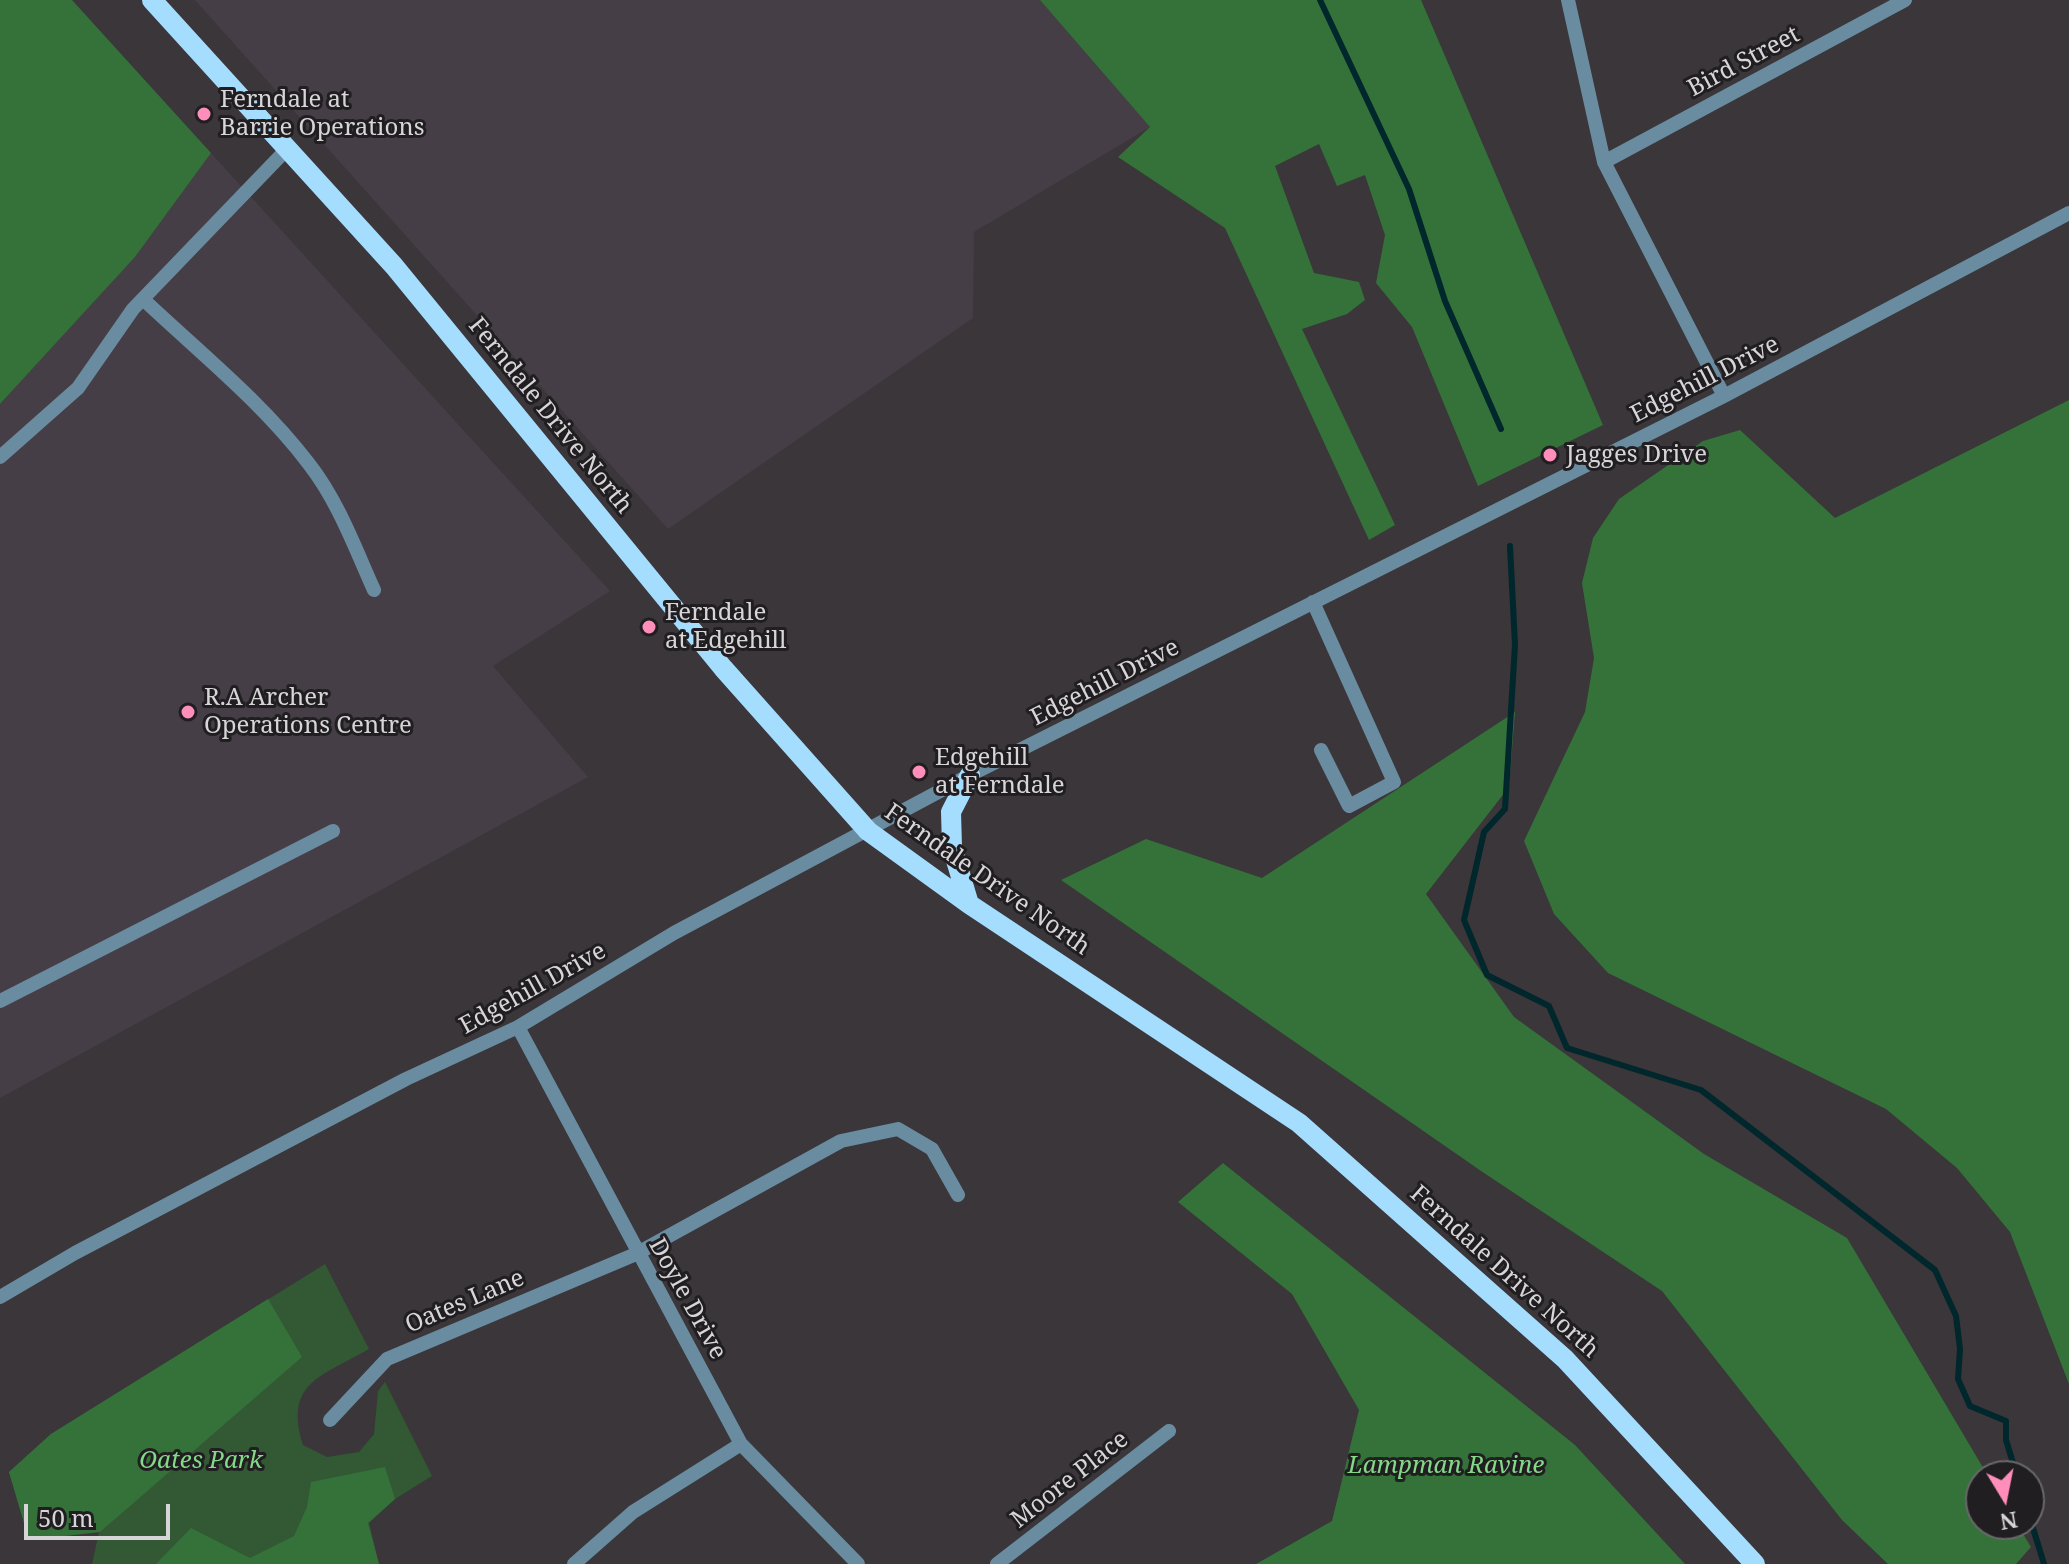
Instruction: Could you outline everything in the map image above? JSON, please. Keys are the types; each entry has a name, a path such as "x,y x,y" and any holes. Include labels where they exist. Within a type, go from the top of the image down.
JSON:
{"main road":[{"name":"Ferndale Drive North","path":"152,0 394,266 723,668 868,831 969,904 1299,1123 1565,1359 1755,1564"},
{"path":"969,904 952,847 951,812 970,775"}],"street":[{"path":"1568,0 1604,162 1724,396"},
{"name":"Bird Street","path":"1604,162 1905,0"},
{"path":"0,457 78,388 143,299 287,149"},
{"name":"Edgehill Drive","path":"0,1297 75,1253 406,1079 518,1027 674,933 970,775 1724,396 2069,213"},
{"path":"143,299 269,416 311,466 341,518 374,590"},
{"path":"1313,602 1394,782 1349,806 1321,750"},
{"path":"0,1001 333,831"},
{"name":"Doyle Drive","path":"518,1027 562,1105 636,1254 741,1444 858,1564"},
{"name":"Oates Lane","path":"330,1420 387,1359 636,1254 841,1141 898,1129 932,1149 958,1195"},
{"name":"Moore Place","path":"997,1564 1169,1431"},
{"path":"574,1564 633,1512 741,1444"}],"shaded area":[{"path":"195,0 1040,0 1150,127 974,232 973,318 668,529"},
{"path":"211,153 610,591 493,666 588,777 0,1098 0,404 135,257"}],"green space":[{"path":"0,0 72,0 211,153 135,257 0,404"},
{"path":"1040,0 1421,0 1603,425 1478,486 1412,327 1376,283 1385,235 1365,175 1337,186 1319,144 1275,166 1314,273 1359,282 1365,300 1347,314 1302,329 1395,525 1369,540 1225,228 1118,157 1150,127"},
{"path":"2069,400 2069,1384 2010,1232 1957,1168 1886,1109 1608,973 1554,914 1524,841 1585,712 1594,658 1582,583 1593,538 1619,499 1703,441 1740,430 1835,518"},
{"path":"1515,712 1509,787 1426,894 1514,1017 1704,1154 1847,1238 1979,1460 1965,1460 1965,1540 2027,1540 2031,1547 2016,1564 1888,1564 1842,1520 1662,1291 1484,1173 1061,880 1146,839 1262,878"},
{"name":"Lampman Ravine","path":"1223,1163 1575,1445 1685,1564 1256,1564 1332,1521 1359,1410 1292,1294 1178,1202"},
{"name":"Oates Park","path":"325,1264 369,1349 322,1375 303,1394 298,1424 303,1445 327,1457 359,1452 374,1434 378,1391 385,1382 432,1476 395,1499 369,1523 379,1564 92,1564 99,1532 29,1540 9,1472 51,1434"},
{"path":"268,1299 302,1357 100,1532 29,1540 9,1472 51,1434"},
{"path":"385,1467 395,1499 368,1523 379,1564 156,1564 191,1528 250,1558 294,1536 307,1507 311,1482"}],"waterway":[{"path":"1320,0 1409,189 1445,301 1501,429"},
{"path":"1510,546 1515,645 1505,809 1484,832 1464,920 1487,975 1549,1006 1567,1048 1701,1090 1935,1270 1956,1316 1960,1349 1958,1379 1970,1406 2006,1421 2006,1440 2012,1460"},
{"path":"2037,1540 2044,1564"}],"place":[{"name":"Ferndale at Barrie Operations","path":"204,114"},
{"name":"Jagges Drive","path":"1550,455"},
{"name":"Ferndale at Edgehill","path":"649,627"},
{"name":"R.A Archer Operations Centre","path":"188,712"},
{"name":"Edgehill at Ferndale","path":"919,772"}]}
